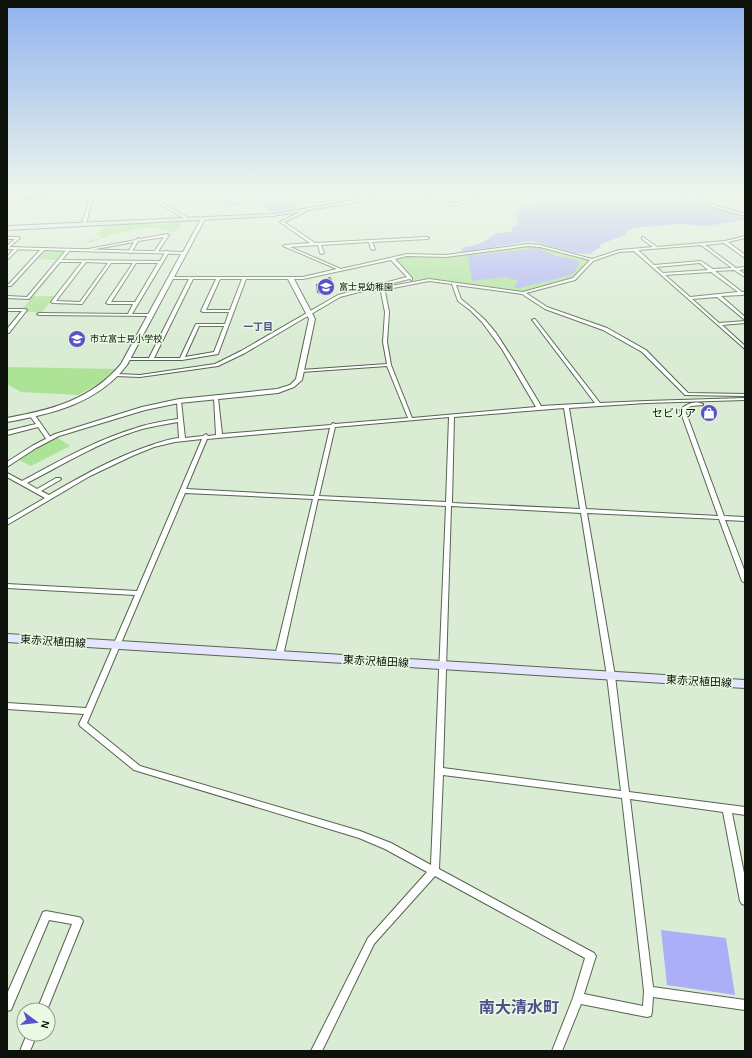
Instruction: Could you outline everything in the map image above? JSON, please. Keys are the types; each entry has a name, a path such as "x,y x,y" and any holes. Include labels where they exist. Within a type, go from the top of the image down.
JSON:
{"main road":[{"name":"東赤沢植田線","path":"7,638 745,684"}],"street":[{"path":"85,250 117,243"},
{"path":"130,252 135,243"},
{"path":"156,252 162,243"},
{"path":"7,420 32,415 82,398 102,386 116,375 128,359 190,243"},
{"path":"330,243 286,246 339,269"},
{"path":"371,243 373,249"},
{"path":"650,243 656,248"},
{"path":"410,418 390,365 385,342 386,312 383,292 388,288 429,280 522,293 574,279 592,260 619,251 709,243"},
{"path":"727,243 745,257"},
{"path":"320,244 322,253"},
{"path":"702,244 745,276"},
{"path":"171,278 291,278 320,275 339,269 418,254 446,256 534,245 592,260"},
{"path":"7,248 185,253"},
{"path":"7,259 17,248"},
{"path":"8,286 43,249"},
{"path":"7,298 28,298 68,250"},
{"path":"635,250 720,324 745,348"},
{"path":"129,315 167,252"},
{"path":"392,258 408,278 414,282"},
{"path":"60,261 161,262"},
{"path":"85,261 54,302 80,303 110,262"},
{"path":"135,262 108,303 136,303"},
{"path":"653,266 701,262 744,294"},
{"path":"662,274 745,268"},
{"path":"151,359 191,278"},
{"path":"218,278 203,311 232,311"},
{"path":"128,359 182,359 216,353 244,278"},
{"path":"7,466 34,447 49,439 70,430 137,410 179,401 285,389 296,383 301,371 312,325 310,314 291,278"},
{"path":"116,375 140,376 216,365 243,352 274,332 310,314 339,296 408,278"},
{"path":"454,284 458,300 471,308 478,317 491,328 539,408"},
{"path":"522,293 546,308 605,329 639,348 651,357 687,394 745,395"},
{"path":"689,298 744,294"},
{"path":"717,295 745,319"},
{"path":"7,310 25,310 7,332"},
{"path":"39,314 151,315"},
{"path":"534,320 598,404"},
{"path":"720,324 745,322"},
{"path":"182,359 197,325 227,325"},
{"path":"301,371 390,365"},
{"path":"216,398 219,435"},
{"path":"7,523 130,454 161,443 182,438 566,406 745,399"},
{"path":"722,400 690,405 682,410 745,581"},
{"path":"179,401 182,438"},
{"path":"566,406 611,676 649,991 647,1012 578,998"},
{"path":"32,415 49,439"},
{"path":"316,1051 372,941 435,870 452,415"},
{"path":"23,483 113,437 160,422 181,420"},
{"path":"7,433 39,425"},
{"path":"279,656 333,425"},
{"path":"206,436 83,724 137,768 360,835 388,846 435,870 591,956 578,998 557,1051"},
{"path":"7,475 50,498"},
{"path":"37,491 58,479"},
{"path":"183,491 745,519"},
{"path":"7,586 139,593"},
{"path":"7,706 89,711"},
{"path":"439,771 727,810 745,811"},
{"path":"727,810 745,901"},
{"path":"7,1006 46,915 78,920 45,1002"},
{"path":"649,991 745,1005"}],"green space":[{"path":"527,246 540,247 588,260 573,278 522,292 428,279 414,280 396,258 415,255 451,257"},
{"path":"44,250 64,251 56,260 35,259"},
{"path":"33,296 55,296 42,312 26,312 28,309 23,308"},
{"path":"7,367 115,369 100,383 78,395 21,392 7,384"},
{"path":"58,438 70,446 31,466 19,460 40,446"}],"water":[{"path":"480,243 516,243 475,250 466,253 477,255 538,248 553,255 577,260 580,264 572,275 514,288 518,281 505,277 472,281 468,257 461,251 463,247"},
{"path":"540,243 603,243 590,254 575,253"},
{"path":"661,930 726,938 735,995 667,985"}],"building":[{"path":"330,277 333,283 326,287 316,285"}],"place":[{"name":"富士見幼稚園","path":"326,287"},
{"name":"市立富士見小学校","path":"77,339"},
{"name":"セビリア","path":"709,413"}],"district":[{"name":"一丁目","path":"258,326"},
{"name":"南大清水町","path":"519,1007"}]}
